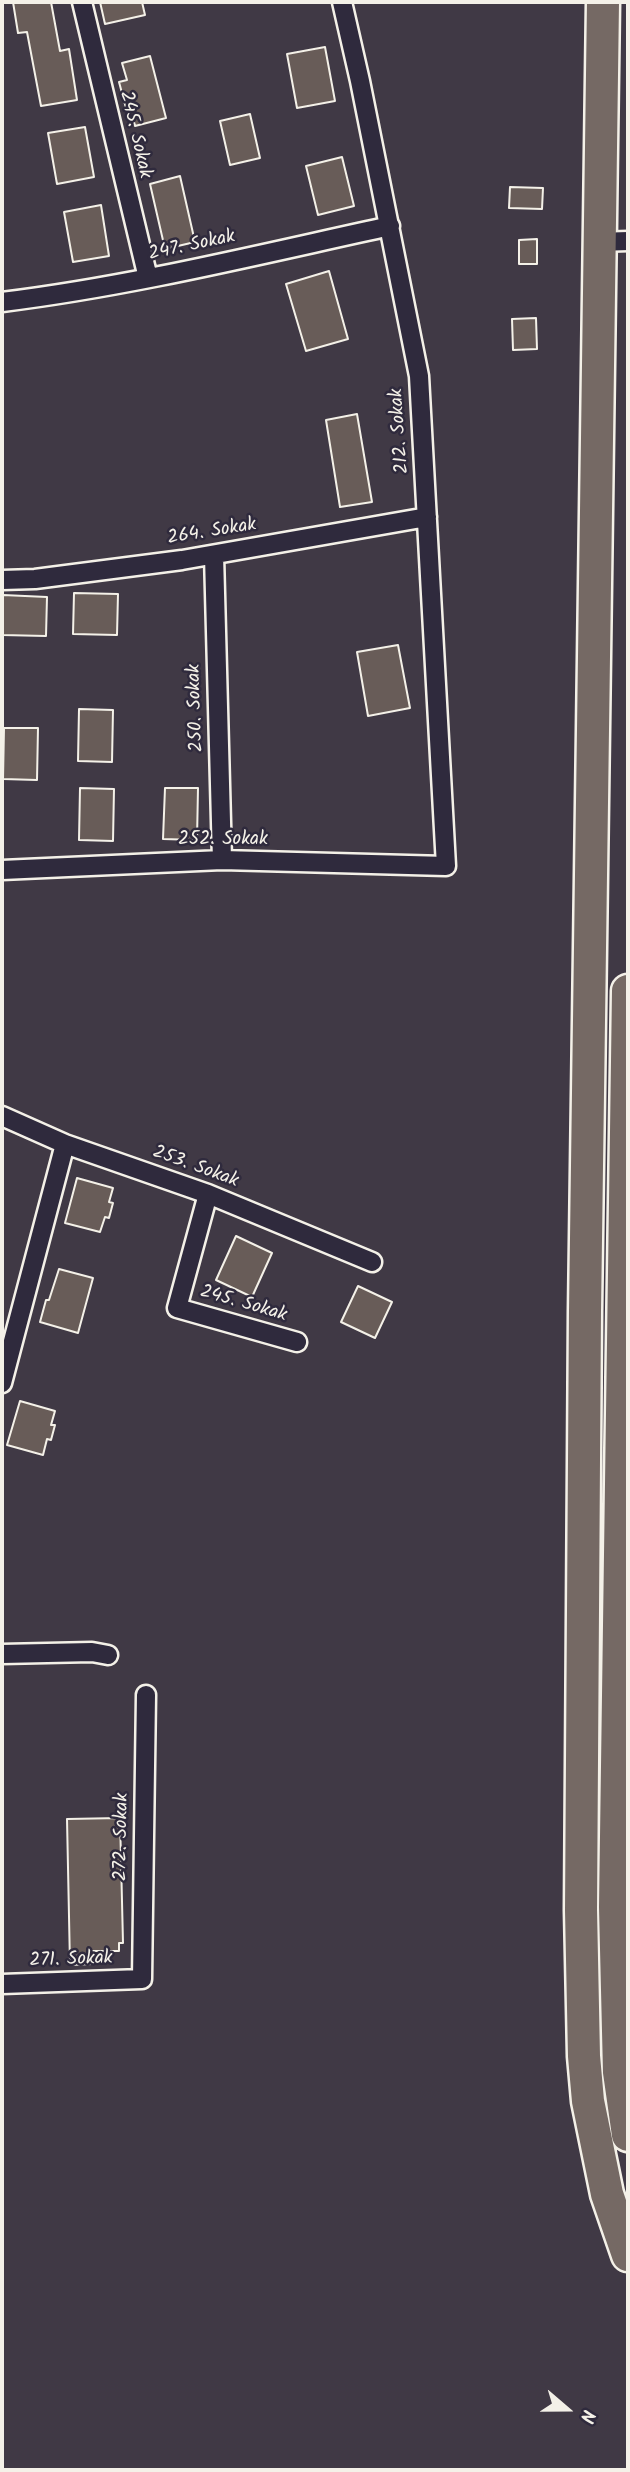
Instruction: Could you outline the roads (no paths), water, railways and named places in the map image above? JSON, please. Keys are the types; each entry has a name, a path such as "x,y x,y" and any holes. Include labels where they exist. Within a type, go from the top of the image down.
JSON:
{"highway":[{"path":"603,2 614,241 585,1310 582,1937 584,2056 588,2101 607,2194 628,2255"},
{"path":"628,990 615,1907 618,2061 628,2135"},
{"path":"615,1907 628,1997"}],"street":[{"name":"245. Sokak","path":"82,2 148,278"},
{"name":"212. Sokak","path":"342,2 419,376 446,866"},
{"name":"247. Sokak","path":"2,302 56,296 148,278 390,226"},
{"name":"264. Sokak","path":"2,580 35,579 214,555 428,517"},
{"name":"250. Sokak","path":"214,555 222,860"},
{"name":"252. Sokak","path":"2,870 222,860 446,866"},
{"name":"253. Sokak","path":"2,1116 65,1144 208,1194 372,1262"},
{"path":"2,1383 65,1144"},
{"name":"245. Sokak","path":"208,1194 177,1308 297,1342"},
{"path":"2,1654 92,1652 108,1655"},
{"name":"272. Sokak","path":"142,1979 146,1695"},
{"name":"271. Sokak","path":"2,1984 142,1979"}]}
